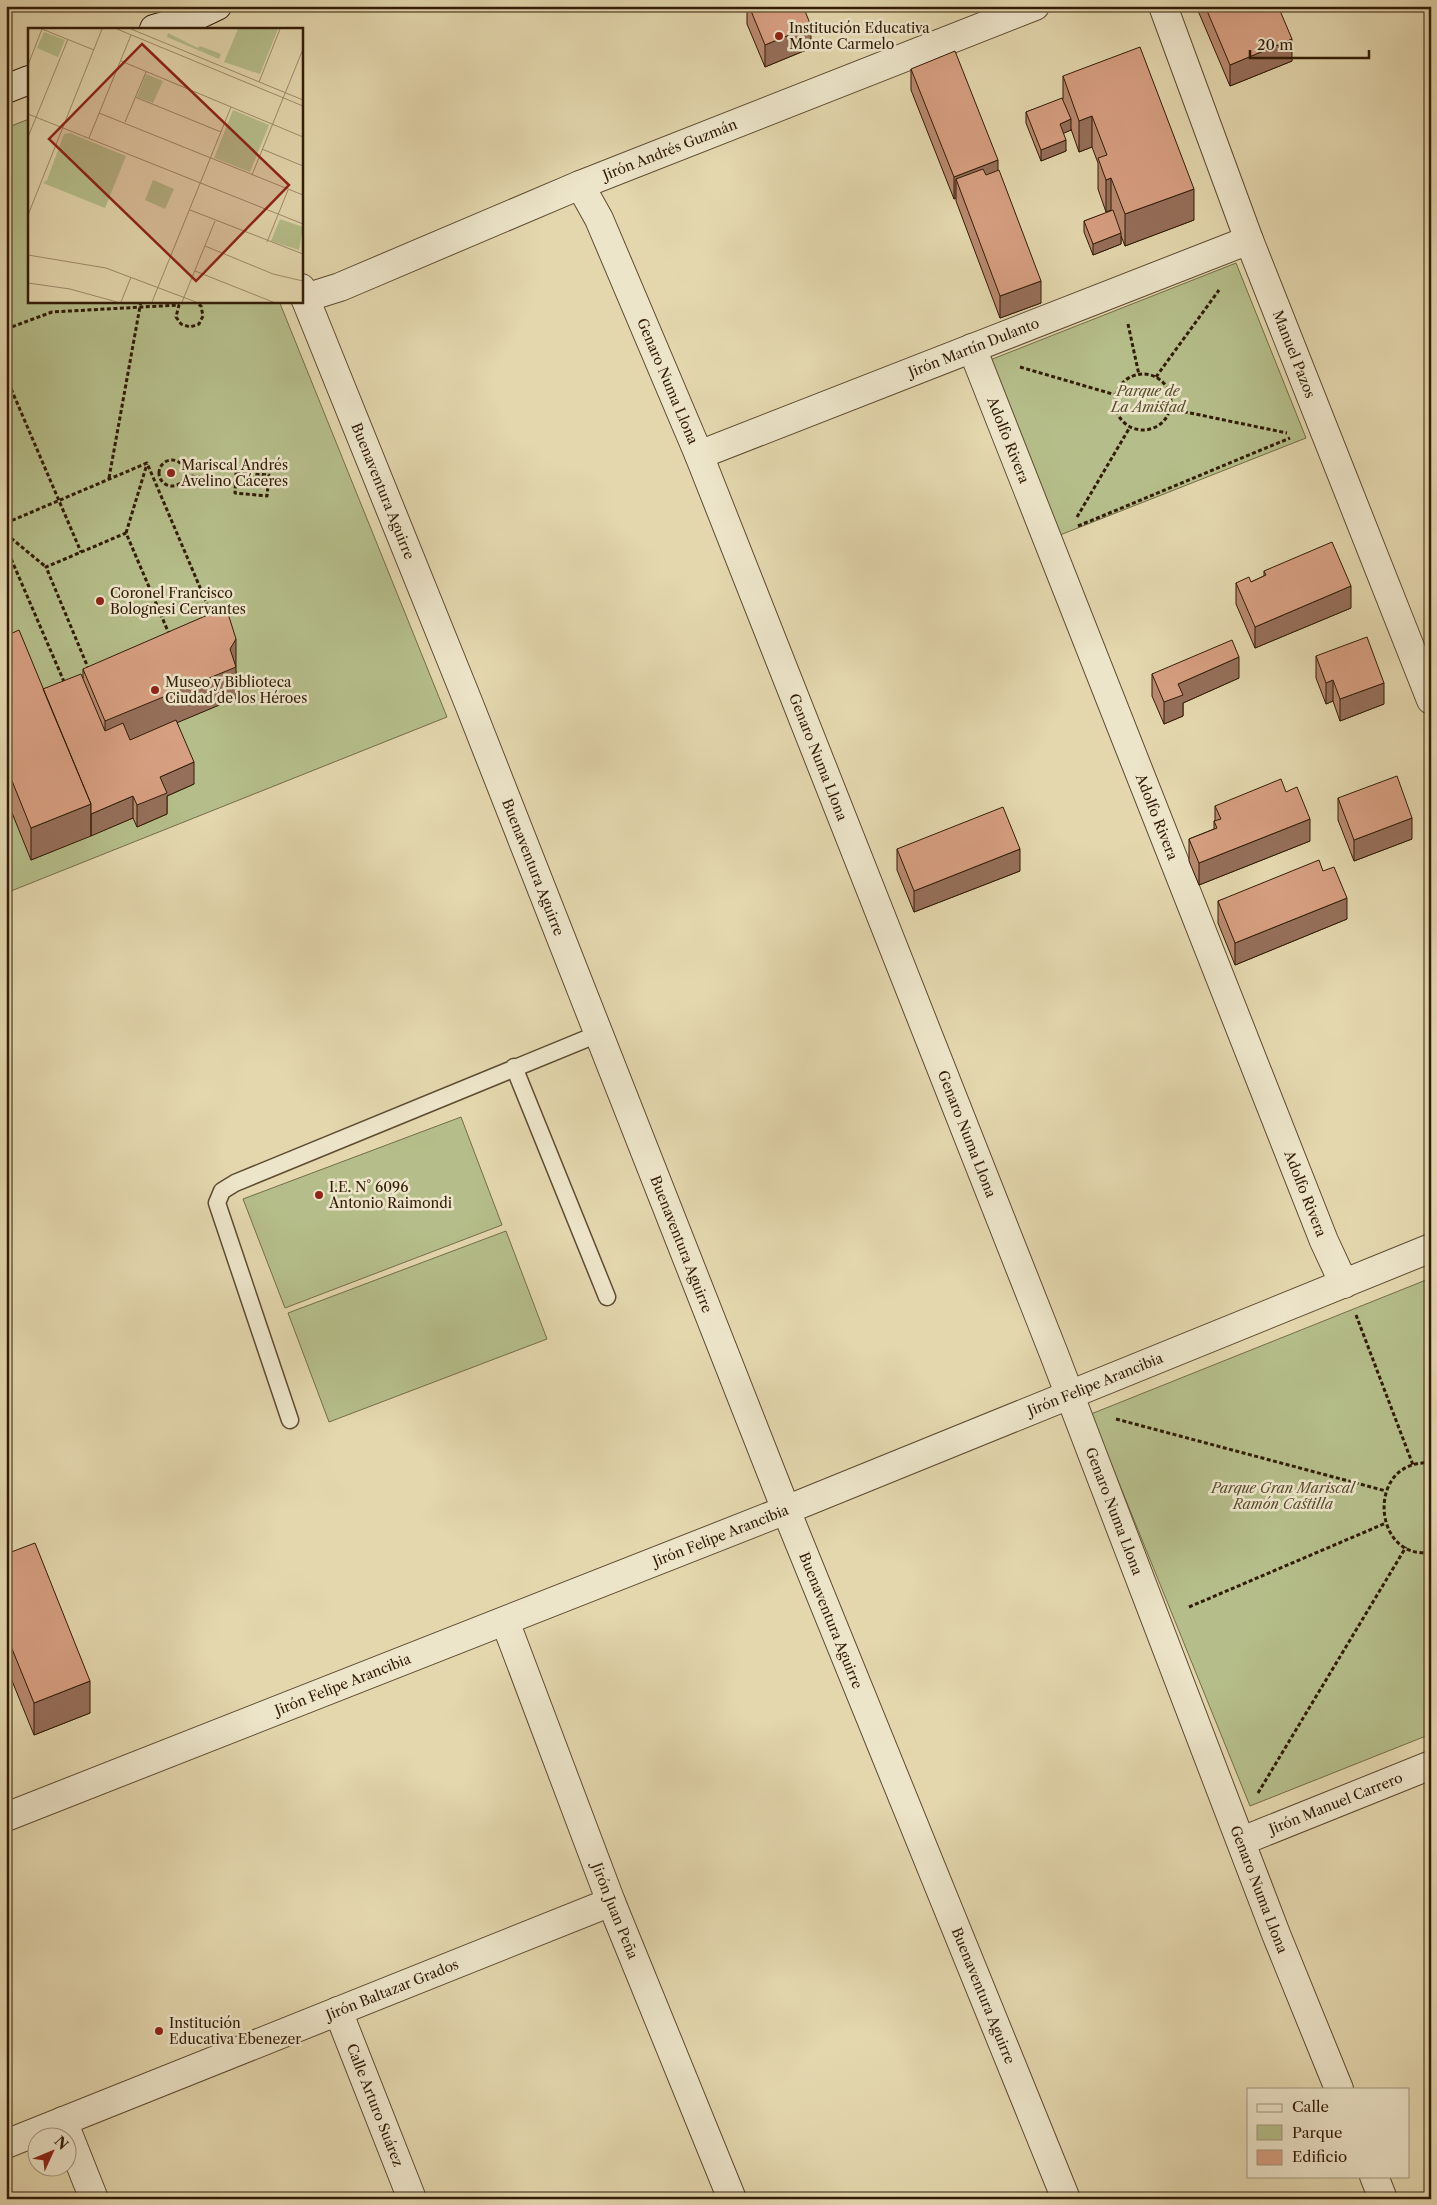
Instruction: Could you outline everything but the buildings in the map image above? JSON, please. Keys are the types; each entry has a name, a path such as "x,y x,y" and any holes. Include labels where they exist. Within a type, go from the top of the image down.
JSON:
{"street":[{"path":"157,28 192,18 217,6"},
{"name":"Jirón Andrés Guzmán","path":"303,293 340,287 580,185 1035,6"},
{"name":"Manuel Pazos","path":"1163,6 1249,240 1431,700"},
{"path":"6,89 28,80"},
{"name":"Genaro Numa Llona","path":"580,185 598,219 699,455 1070,1395 1276,1934 1339,2088"},
{"name":"Jirón Martín Dulanto","path":"699,455 1249,240"},
{"name":"Buenaventura Aguirre","path":"303,293 469,704 786,1510 1066,2199"},
{"name":"Adolfo Rivera","path":"972,348 1059,534 1324,1241 1344,1284"},
{"name":"Jirón Felipe Arancibia","path":"6,1817 786,1510 1431,1248"},
{"name":"Jirón Juan Peña","path":"504,1621 611,1902 732,2199"},
{"name":"Jirón Manuel Carrero","path":"1242,1841 1431,1765"},
{"name":"Jirón Baltazar Grados","path":"6,2144 611,1902"},
{"name":"Calle Arturo Suárez","path":"338,2011 412,2199"},
{"path":"63,2121 94,2199"},
{"path":"1375,2178 1383,2199"}],"lane":[{"path":"290,1420 217,1203 222,1190 514,1067 598,1034"},
{"path":"514,1067 607,1297"}],"path":[{"path":"1156,377 1220,289"},
{"path":"109,479 141,302"},
{"path":"6,329 52,312 179,305 184,302"},
{"path":"179,305 176,313 178,320 185,326 194,326 202,320 203,311 195,302"},
{"path":"1128,323 1139,375"},
{"path":"972,348 1004,362 1116,395"},
{"path":"1144,373 1156,377 1166,384 1171,396 1171,408 1165,420 1155,427 1142,430 1130,427 1121,419 1115,407 1116,395 1121,384 1131,376 1144,373"},
{"path":"6,377 81,552"},
{"path":"1059,534 1296,436 1171,408"},
{"path":"1059,534 1130,427"},
{"path":"168,460 184,466 185,476 177,486 168,486 161,480 160,469 168,460"},
{"path":"6,523 147,463"},
{"path":"147,463 214,621"},
{"path":"147,463 126,532 171,639"},
{"path":"236,473 269,475 267,496 234,493 235,483 236,473"},
{"path":"185,476 235,483"},
{"path":"155,483 161,480"},
{"path":"46,567 126,532"},
{"path":"6,534 46,567 91,674"},
{"path":"6,547 65,685 74,681"},
{"path":"1344,1284 1413,1465"},
{"path":"1070,1395 1098,1414 1386,1491"},
{"path":"1431,1463 1413,1465 1399,1472 1386,1491 1383,1514 1397,1541 1411,1550 1431,1552"},
{"path":"1156,1620 1386,1523"},
{"path":"1263,1796 1254,1800 1406,1547"}],"green space":[{"path":"28,119 28,302 279,302 447,717 6,893 6,128"},
{"name":"Parque de La Amistad","path":"1236,263 1306,438 1060,535 990,360"},
{"path":"461,1117 502,1225 285,1308 243,1199"},
{"path":"506,1231 547,1339 329,1422 288,1313"},
{"name":"Parque Gran Mariscal Ramón Castilla","path":"1431,1278 1431,1734 1250,1806 1091,1414"}],"place":[{"name":"Institución Educativa Monte Carmelo","path":"779,36"},
{"name":"Mariscal Andrés Avelino Cáceres","path":"171,473"},
{"name":"Coronel Francisco Bolognesi Cervantes","path":"100,601"},
{"name":"Museo y Biblioteca Ciudad de los Héroes","path":"155,690"},
{"name":"I.E. N° 6096 Antonio Raimondi","path":"319,1195"},
{"name":"Institución Educativa Ebenezer","path":"159,2031"}]}
